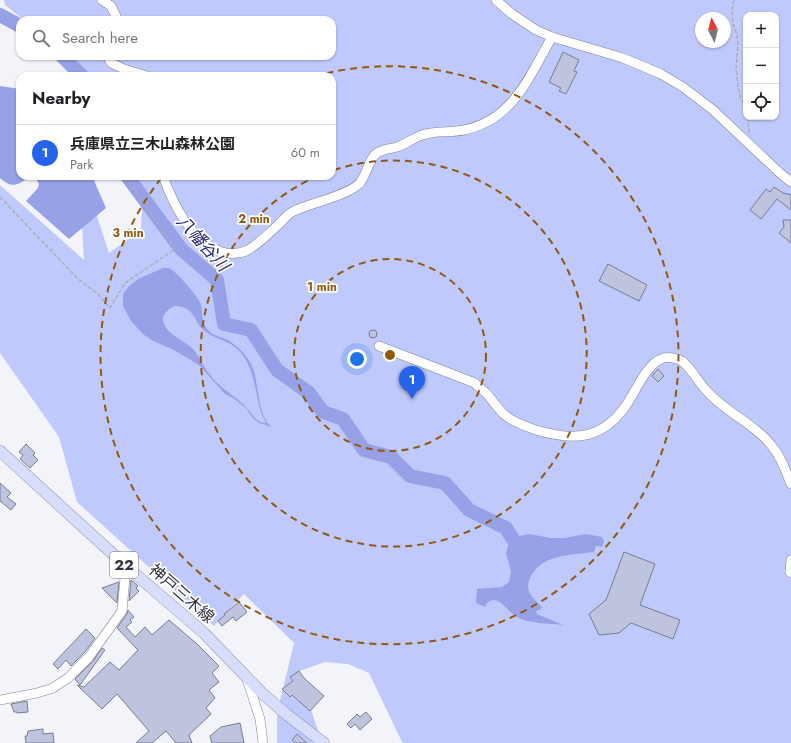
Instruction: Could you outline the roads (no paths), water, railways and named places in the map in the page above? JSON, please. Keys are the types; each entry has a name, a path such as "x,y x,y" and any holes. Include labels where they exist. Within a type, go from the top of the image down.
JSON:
{"main road":[{"name":"神戸三木線","path":"0,451 126,566 204,633 247,680 286,714 324,743"}],"street":[{"path":"102,0 111,6 116,16"},
{"path":"496,0 536,30 552,37 623,58 661,74 683,87 713,110 791,182"},
{"path":"164,180 180,213 199,239 219,251 230,254 244,252 259,243 290,213 350,191 360,183 375,154 382,150 396,147 422,135 434,132 463,130 477,126 503,112 520,93 552,37"},
{"path":"110,60 111,63 134,72"},
{"path":"379,346 475,383 505,416 520,425 572,437 591,434 610,424 625,407 652,365 662,358 672,358 682,361 716,400 756,431 772,446 783,464 791,484"},
{"path":"791,560 791,573"},
{"path":"0,700 37,693 53,688 68,678 89,657 122,611 126,566"},
{"path":"247,680 260,719 263,743"}],"waterway":[{"name":"八幡谷川","path":"0,15 16,24"},
{"name":"八幡谷川","path":"66,60 78,72"},
{"name":"八幡谷川","path":"130,180 181,249 217,280 224,324 251,330 277,370 309,393 323,412 343,419 364,450 391,457 410,476 445,483 469,510 506,528 514,541"}],"place":[{"name":"兵庫県立三木山森林公園","path":"412,399"}]}
